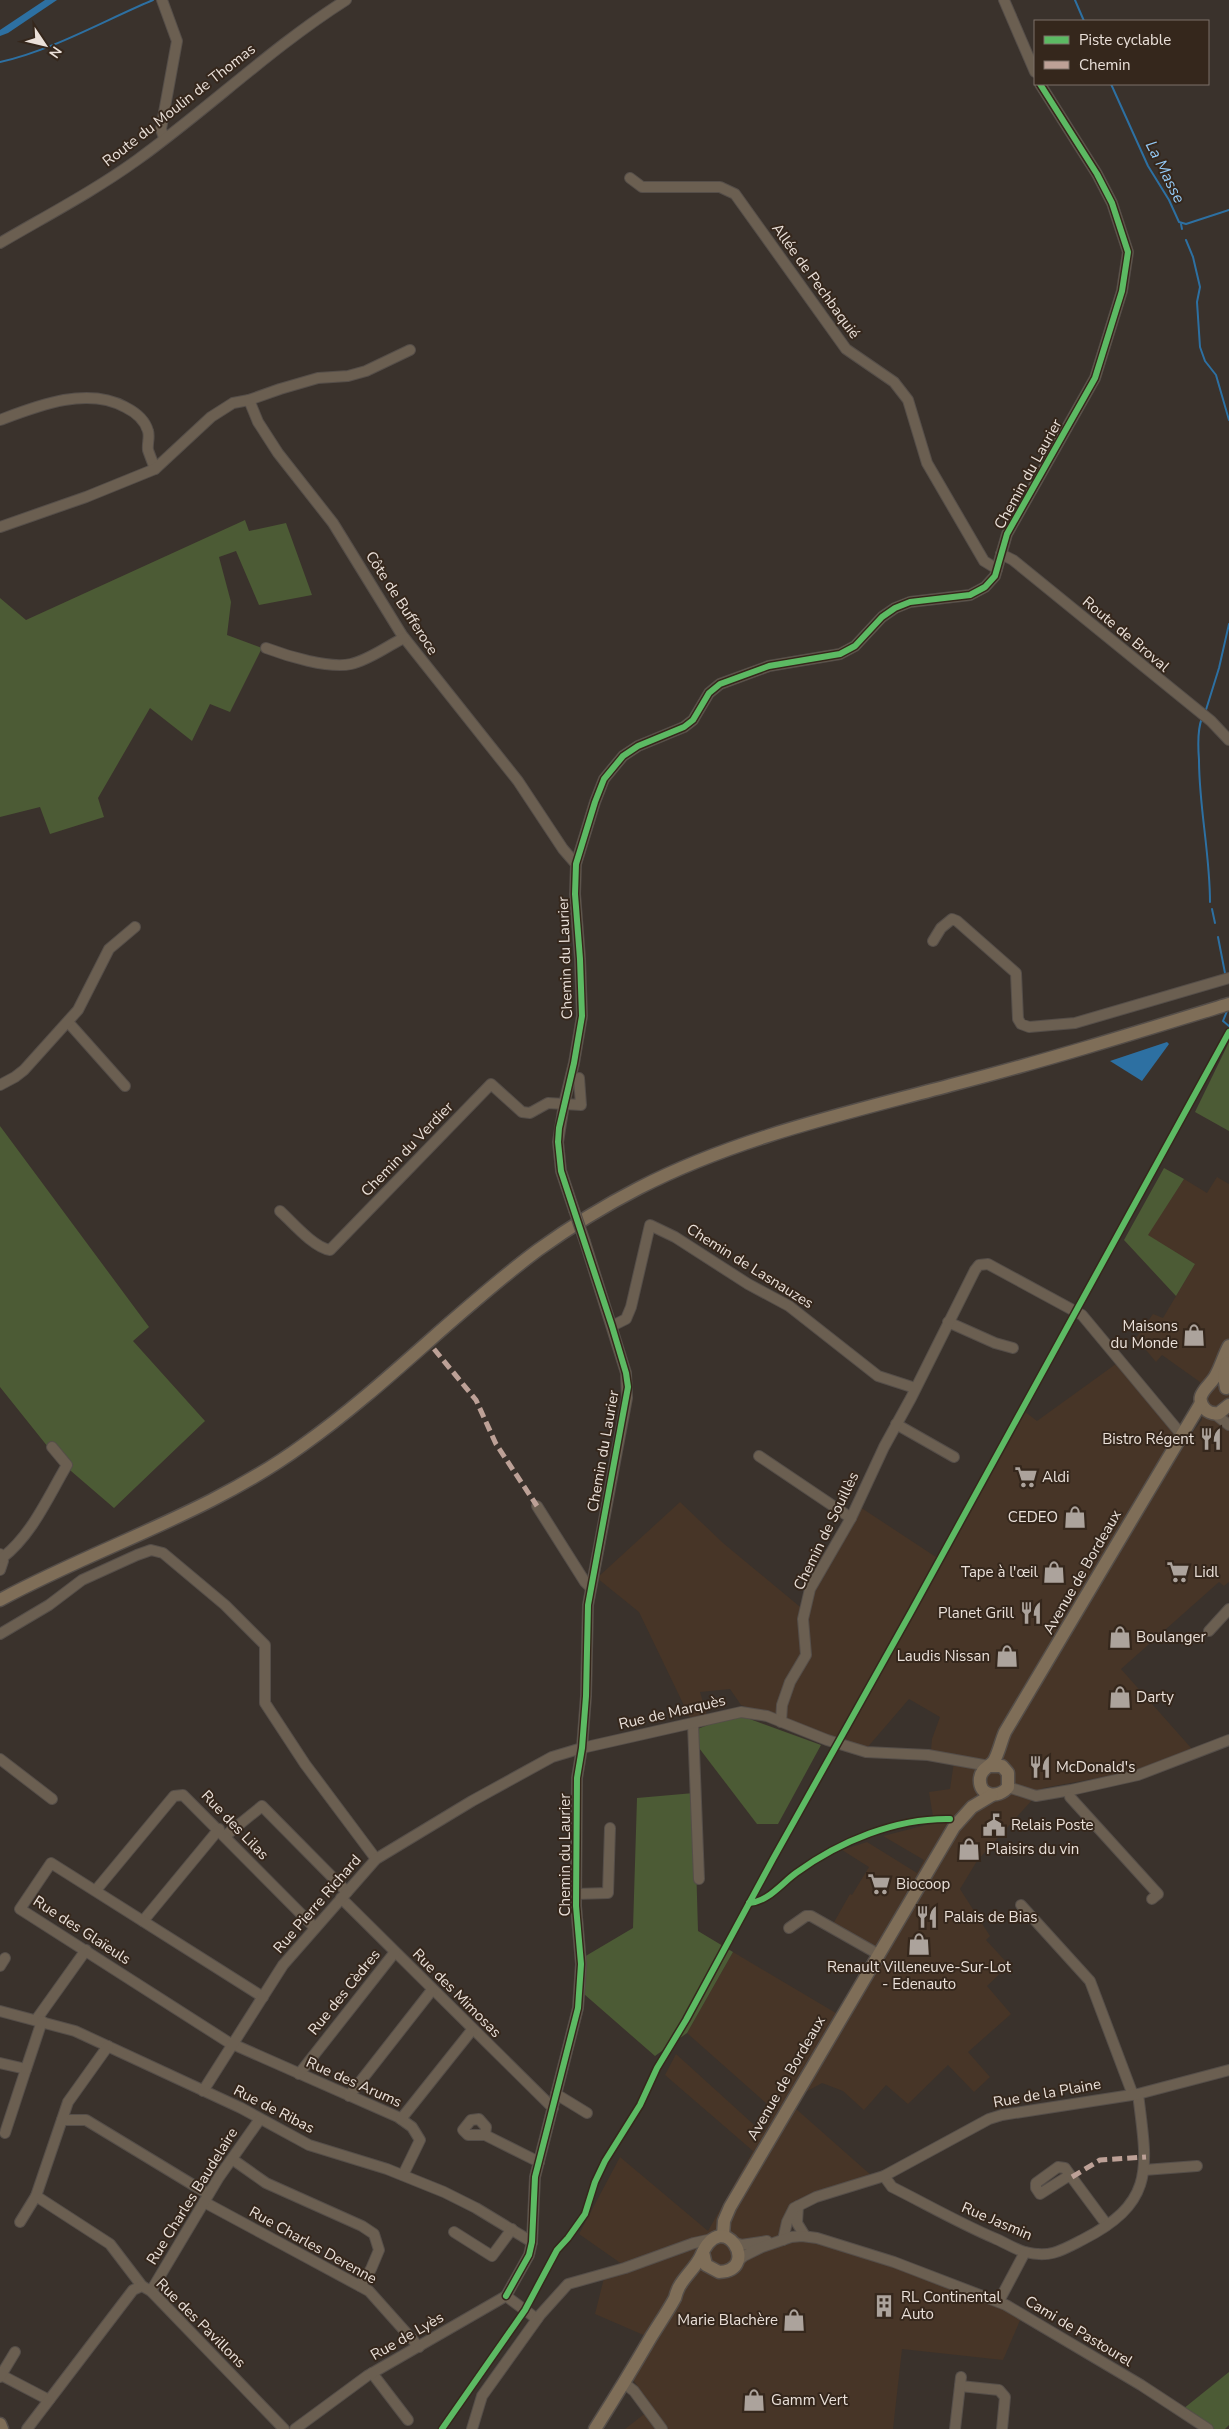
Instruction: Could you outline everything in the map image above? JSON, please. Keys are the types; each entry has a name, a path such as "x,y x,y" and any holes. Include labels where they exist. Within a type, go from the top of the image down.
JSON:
{"main road":[{"path":"0,1600 58,1571 186,1514 247,1483 301,1447 363,1400 475,1301 539,1249 572,1226 640,1188 706,1157 759,1138 1052,1059 1229,1004"},
{"name":"Avenue de Bordeaux","path":"989,1766 1005,1732 1010,1727 1201,1403 1201,1395 1216,1377 1229,1346"},
{"path":"1228,1390 1224,1376 1229,1358"},
{"path":"1209,1385 1218,1384 1228,1390"},
{"path":"1201,1403 1213,1413"},
{"name":"Avenue de Bordeaux","path":"1181,1434 1201,1418 1223,1411 1229,1406"},
{"name":"Avenue de Bordeaux","path":"1007,1772 1003,1755 1010,1727"},
{"path":"997,1765 1007,1772 1010,1778 1008,1787 1002,1794 992,1795 984,1791 980,1781 982,1772 989,1766 997,1765"},
{"name":"Avenue de Bordeaux","path":"723,2239 724,2221 730,2207 878,1954 936,1847 954,1817 974,1796 980,1781"},
{"name":"Avenue de Bordeaux","path":"886,1939 924,1880 959,1819 980,1801 992,1795"},
{"path":"924,1880 924,1876 934,1857 936,1847"},
{"path":"595,2429 676,2296 695,2277 729,2270 737,2262 738,2250 723,2239 703,2252 699,2261 677,2290 676,2296"},
{"path":"703,2252 706,2265 719,2272"},
{"path":"0,2424 2,2429"}],"street":[{"path":"162,0 177,41 161,129 164,138"},
{"name":"Route du Moulin de Thomas","path":"0,243 138,159 276,49 346,0"},
{"path":"1004,0 1034,70"},
{"name":"Chemin du Laurier","path":"506,2296 529,2255 532,2242 535,2178 578,2008 581,1964 576,1894 577,1778 582,1748 586,1696 588,1605 627,1398 626,1373 559,1159 559,1128 574,1063 582,1016 575,894 576,864 604,779 614,766 638,746 684,727 693,720 708,692 720,684 769,666 848,651 894,608 910,602 970,595 992,582 1007,534 1095,378 1122,292 1128,252 1112,203 1097,174 1041,85"},
{"name":"Allée de Pechbaquié","path":"630,178 642,187 720,187 735,194 846,349 894,382 908,400 927,463 984,560 997,569"},
{"path":"0,527 104,490 155,468 211,418 233,403 250,400 318,378 348,376 366,371 410,350"},
{"path":"0,420 26,410 64,400 95,397 117,402 136,413 148,431 148,450 155,468"},
{"name":"Côte de Bufferoce","path":"250,400 258,422 278,453 333,523 404,638 518,781 563,849 576,864"},
{"name":"Route de Broval","path":"1001,554 1013,560 1211,721 1229,740"},
{"path":"266,648 294,658 342,665 352,664 404,638"},
{"path":"934,941 940,928 952,919 1005,960 1016,973 1018,1019 1021,1024 1029,1027 1075,1023 1229,978"},
{"path":"0,1085 15,1078 24,1070 68,1022 86,998 109,949 135,927"},
{"path":"68,1022 125,1086"},
{"path":"564,1104 581,1105 579,1078"},
{"name":"Chemin du Verdier","path":"280,1210 322,1248 330,1250 491,1084 522,1112 530,1113 548,1103 564,1104"},
{"name":"Chemin de Lasnauzes","path":"612,1326 626,1319 631,1307 650,1225 675,1237 748,1284 789,1306 878,1376 915,1388"},
{"path":"915,1388 975,1270 979,1265 988,1264 1082,1315 1181,1434"},
{"path":"948,1322 995,1343 1013,1348"},
{"name":"Chemin de Souillès","path":"781,1722 782,1705 790,1682 806,1655 803,1619 810,1589 851,1518 915,1388"},
{"path":"1213,1413 1229,1425"},
{"path":"896,1424 954,1457"},
{"path":"0,1570 3,1564 1,1556 14,1549 24,1536 67,1465 52,1448"},
{"path":"759,1456 851,1518"},
{"path":"537,1506 585,1582 591,1588"},
{"path":"0,1634 49,1605 82,1580 151,1550 163,1553 225,1604 265,1645 265,1703 305,1764 376,1859"},
{"path":"1209,1631 1229,1610"},
{"name":"Rue de Marquès","path":"582,1748 741,1712 781,1722 826,1740 866,1752 928,1755 989,1766"},
{"path":"693,1724 699,1879"},
{"path":"1008,1787 1036,1796 1071,1790 1138,1775 1229,1740"},
{"name":"Rue Pierre Richard","path":"204,2091 282,1965 376,1859 472,1801 552,1757 582,1748"},
{"path":"0,1759 52,1799"},
{"path":"970,1764 980,1781"},
{"name":"Rue des Lilas","path":"96,1890 174,1796 184,1795 315,1928"},
{"path":"1070,1798 1158,1894 1152,1899"},
{"name":"Rue des Mimosas","path":"143,1921 222,1833 262,1806 395,1952 553,2108"},
{"path":"576,1894 608,1897 610,1828"},
{"name":"Rue des Glaïeuls","path":"234,2044 228,2042 20,1909 51,1863 263,1997"},
{"name":"Rue Jasmin","path":"884,2176 892,2187 968,2226 1025,2252 1055,2254 1107,2225 1125,2212 1139,2189 1146,2157 1136,2094 1090,1981 1021,1906"},
{"path":"789,1928 806,1916 811,1916 878,1954"},
{"path":"4,2127 26,2069 39,2021 86,1950"},
{"name":"Rue des Cèdres","path":"299,2074 395,1952"},
{"path":"349,2096 432,1990"},
{"name":"Rue de Ribas","path":"0,2011 75,2031 204,2091 309,2145 403,2175 476,2208 532,2242"},
{"path":"401,2119 472,2030"},
{"name":"Rue des Arums","path":"234,2044 401,2119 412,2127 420,2140 403,2175"},
{"path":"20,2222 36,2196 68,2102 108,2046"},
{"path":"0,2062 26,2069"},
{"name":"Rue de la Plaine","path":"798,2206 816,2197 884,2176 989,2119 1002,2114 1136,2094 1229,2070"},
{"path":"556,2094 587,2113"},
{"name":"Rue Charles Baudelaire","path":"147,2288 260,2119"},
{"name":"Rue Charles Derenne","path":"62,2120 86,2120 206,2198 369,2291 419,2347"},
{"path":"486,2135 539,2162"},
{"path":"232,2159 266,2183 362,2226 374,2234 379,2250 371,2269 360,2286"},
{"path":"1144,2170 1197,2166"},
{"path":"1070,2175 1107,2225"},
{"path":"36,2196 110,2244 147,2288"},
{"path":"798,2206 797,2223 805,2236"},
{"path":"783,2240 791,2212 798,2206"},
{"path":"454,2232 492,2256 512,2229"},
{"name":"Cami de Pastourel","path":"472,2429 482,2396 537,2319 568,2284 625,2268 690,2244 723,2239 741,2245 805,2236 894,2262 999,2301 1141,2385 1208,2429"},
{"name":"Cami de Pastourel","path":"737,2262 752,2252 783,2240"},
{"path":"690,2244 703,2252"},
{"path":"999,2301 1025,2252"},
{"name":"Rue des Pavillons","path":"28,2429 133,2290 147,2288 284,2429"},
{"path":"506,2296 537,2319"},
{"name":"Rue de Lyès","path":"295,2429 372,2373 506,2296"},
{"path":"15,2352 1,2376 49,2400"},
{"path":"372,2373 408,2420"},
{"path":"955,2429 961,2382 999,2390 1005,2397 1002,2429"},
{"path":"624,2383 634,2391 662,2429"}],"shaded area":[{"path":"1217,1177 1229,1184 1229,1582 1224,1586 1219,1582 1121,1669 1192,1749 1130,1772 1043,1788 977,1861 960,1889 990,1936 986,1940 1009,1965 987,1986 1011,2014 968,2052 990,2077 974,2092 948,2065 908,2104 886,2085 864,2110 843,2091 822,2083 804,2093 795,2108 872,2176 830,2187 793,2204 779,2237 818,2242 921,2276 972,2295 1021,2318 1003,2360 902,2349 893,2429 625,2429 652,2408 632,2378 655,2340 595,2314 604,2278 629,2269 579,2234 620,2157 708,2231 753,2151 665,2075 676,2054 763,2133 775,2111 687,2033 733,1952 846,2019 884,1954 833,1924 850,1894 852,1895 869,1867 842,1850 867,1842 917,1873 924,1860 883,1836 934,1823 929,1792 950,1789 955,1755 931,1750 932,1739 940,1717 909,1699 866,1749 741,1705 730,1689 700,1692 707,1716 691,1720 639,1612 597,1578 680,1502 723,1543 805,1611 860,1507 942,1561 1024,1411 1037,1421 1120,1361 1184,1443 1202,1420 1200,1382 1162,1355 1156,1362 1136,1338 1153,1314 1163,1318 1195,1264 1147,1235 1184,1179 1207,1193"}],"green space":[{"path":"245,520 249,531 286,523 312,595 259,605 236,551 219,557 231,602 227,635 262,648 230,712 210,704 192,741 150,708 98,798 104,817 50,834 40,807 0,817 0,598 26,620"},
{"path":"1229,1042 1229,1131 1195,1112"},
{"path":"0,1126 149,1327 133,1341 205,1421 114,1508 71,1471 50,1446 48,1447 0,1387"},
{"path":"1164,1168 1184,1179 1148,1235 1195,1264 1176,1296 1124,1240"},
{"path":"736,1714 821,1745 778,1824 757,1824 699,1748 695,1730"},
{"path":"694,1793 698,1931 733,1952 687,2033 655,2056 584,1994 584,1957 633,1928 637,1798"},
{"path":"1229,2372 1229,2425 1225,2429 1211,2429 1183,2409"}],"water":[{"path":"45,0 57,0 8,33 0,36 0,30"},
{"path":"1167,1042 1169,1044 1142,1081 1110,1061"}],"waterway":[{"name":"La Masse","path":"0,62 58,43 153,0"},
{"name":"La Masse","path":"1075,0 1084,20"},
{"name":"La Masse","path":"1111,85 1148,166 1169,200 1179,222 1186,224 1229,210"},
{"name":"La Masse","path":"1181,224 1182,229"},
{"path":"1186,240 1193,257 1200,287 1197,302 1200,347 1205,361 1216,375 1229,420"},
{"path":"1205,713 1219,668 1229,624"},
{"path":"1202,718 1198,739 1199,778 1210,884 1210,902"},
{"path":"1212,909 1215,923"},
{"path":"1218,937 1225,973"},
{"path":"1227,1011 1223,1021 1229,1026"}],"marked path":[{"path":"434,1349 476,1400 496,1444 537,1506"},
{"path":"1072,2177 1100,2160 1146,2157"}],"cycle path":[{"path":"506,2296 529,2255 532,2242 535,2177 578,2008 581,1964 576,1906 577,1778 582,1748 586,1696 588,1605 628,1387 626,1373 612,1326 561,1171 558,1142 559,1128 574,1063 582,1016 575,894 576,864 604,779 623,756 638,746 684,727 693,720 709,693 720,684 769,666 840,654 855,646 882,617 895,608 910,602 970,595 985,587 995,576 1007,534 1095,378 1122,291 1128,252 1112,203 1097,174 1041,85"},
{"path":"442,2429 525,2310 557,2250 585,2214 595,2182 605,2161 640,2105 657,2068 686,2020 1229,1032"},
{"path":"749,1903 769,1896 813,1861 869,1834 909,1823 950,1819"}],"place":[{"name":"Maisons du Monde","path":"1194,1335"},
{"name":"Bistro Régent","path":"1211,1439"},
{"name":"Aldi","path":"1026,1477"},
{"name":"CEDEO","path":"1075,1517"},
{"name":"Tape à l'œil","path":"1054,1572"},
{"name":"Lidl","path":"1178,1572"},
{"name":"Planet Grill","path":"1031,1613"},
{"name":"Boulanger","path":"1120,1637"},
{"name":"Laudis Nissan","path":"1007,1656"},
{"name":"Darty","path":"1120,1697"},
{"name":"McDonald's","path":"1040,1767"},
{"name":"Relais Poste","path":"994,1825"},
{"name":"Plaisirs du vin","path":"969,1849"},
{"name":"Biocoop","path":"879,1884"},
{"name":"Palais de Bias","path":"927,1917"},
{"name":"Renault Villeneuve-Sur-Lot - Edenauto","path":"919,1944"},
{"name":"RL Continental Auto","path":"884,2306"},
{"name":"Marie Blachère","path":"794,2320"},
{"name":"Gamm Vert","path":"754,2400"}]}
